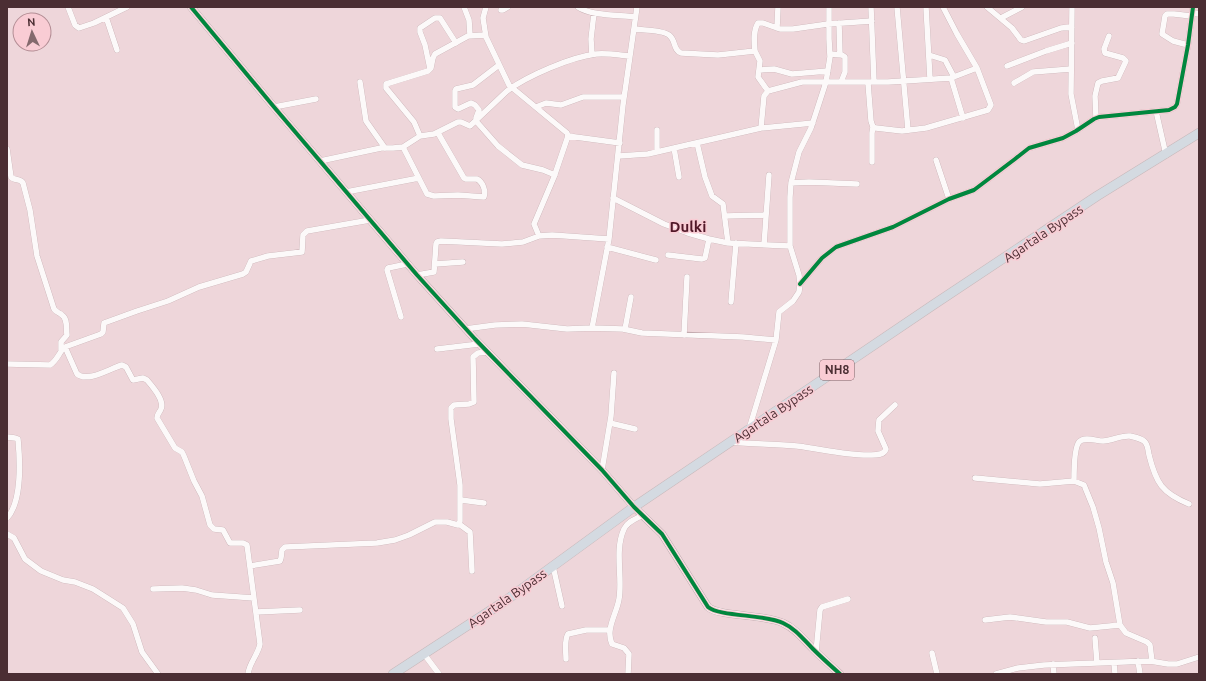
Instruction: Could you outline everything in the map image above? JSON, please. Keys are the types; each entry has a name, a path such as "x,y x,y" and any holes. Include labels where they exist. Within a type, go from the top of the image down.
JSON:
{"highway":[{"name":"Agartala Bypass","path":"393,674 481,616 553,566 634,506 748,429 1097,196 1199,133"}],"street":[{"path":"68,7 76,25 79,28 94,23 127,7"},
{"path":"191,7 417,276 479,344 662,534 711,610 770,618 792,627 826,663 840,674"},
{"path":"464,7 469,20 470,35"},
{"path":"486,7 483,18 486,37 511,88 536,107 568,136 620,143"},
{"path":"501,10 508,7"},
{"path":"578,7 594,12 636,17"},
{"path":"592,328 608,247 619,156 624,97 637,7"},
{"path":"777,28 778,7"},
{"path":"800,284 790,246 791,183 799,152 813,123 826,82 830,54 828,24 829,7"},
{"path":"871,7 870,117 873,127 872,162"},
{"path":"897,7 908,130"},
{"path":"926,7 930,79"},
{"path":"873,127 908,130 926,128 988,110 990,107 990,100 977,68 943,7"},
{"path":"1001,18 1022,7"},
{"path":"1072,7 1072,103 1078,130"},
{"path":"991,8 1012,28 1021,40 1024,41 1061,28 1072,27"},
{"path":"592,55 591,39 594,12"},
{"path":"748,429 776,340 779,312 796,298 800,284 822,258 836,247 893,227 949,199 974,190 1031,146 1063,138 1096,118 1172,109 1177,104 1188,45 1192,12"},
{"path":"1188,45 1170,39 1162,34 1165,16 1167,14 1192,12 1199,14"},
{"path":"106,17 117,50"},
{"path":"430,69 420,28 435,18 440,18 456,43"},
{"path":"768,91 758,77 760,61 755,51 754,38 758,23 763,23 777,28 794,29 828,24 872,21"},
{"path":"839,23 840,54"},
{"path":"634,29 668,34 673,39 677,50 681,54 718,55 755,51"},
{"path":"420,136 414,122 386,86 388,83 430,69 435,54 470,35 482,34 486,37"},
{"path":"1096,118 1095,96 1098,83 1118,78 1126,61 1123,58 1105,53 1104,49 1109,36"},
{"path":"1007,66 1072,43"},
{"path":"320,161 385,148 403,147 420,136 438,133 458,122 470,126 511,88 532,76 558,65 592,55 601,54 630,56"},
{"path":"830,54 844,55 845,72 841,82"},
{"path":"929,55 945,60 952,77 963,118"},
{"path":"476,121 478,108 475,104 471,103 457,108 455,105 455,91 458,88 477,83 499,65"},
{"path":"761,128 764,96 768,91 802,82 903,82 952,77 977,68"},
{"path":"759,70 774,69 792,74 828,71"},
{"path":"1014,83 1033,72 1071,69"},
{"path":"360,82 366,121 385,148"},
{"path":"536,107 548,102 561,105 583,96 624,97"},
{"path":"274,107 316,99"},
{"path":"1156,111 1166,154"},
{"path":"476,121 498,146 522,166 543,170 555,175"},
{"path":"619,156 658,152 761,128 813,123"},
{"path":"657,130 658,152"},
{"path":"403,147 427,194 430,196 458,195 482,198 485,196 480,180 464,178 438,133"},
{"path":"539,236 534,224 555,175 568,136"},
{"path":"698,143 705,177 712,196 723,204 728,243"},
{"path":"674,148 679,177"},
{"path":"7,149 11,177 13,179 20,180 23,183 30,210 37,256 54,309 57,313 63,315 66,320 66,335 61,342 77,374 80,377 88,378 122,365 126,367 134,380 143,378 147,380 161,401 161,409 157,418 175,448 182,452 184,456 202,496 210,525 214,529 223,530 230,543 243,543 247,545 250,566 249,570 260,644 249,666 248,674"},
{"path":"936,160 949,199"},
{"path":"764,245 769,175"},
{"path":"346,192 419,178"},
{"path":"791,183 809,182 857,184"},
{"path":"613,198 664,224 709,239 728,243 790,246"},
{"path":"725,216 766,214"},
{"path":"7,364 50,365 55,362 63,348 101,334 103,332 104,323 115,318 168,301 199,287 243,274 246,272 251,262 268,256 302,252 302,234 307,231 370,220"},
{"path":"417,276 434,272 436,244 437,242 441,241 502,244 523,242 539,236 552,235 609,239"},
{"path":"668,255 702,259 705,258 709,239"},
{"path":"731,302 736,243"},
{"path":"608,247 656,260"},
{"path":"435,264 463,262"},
{"path":"401,317 387,270 392,266 407,264"},
{"path":"684,335 686,277"},
{"path":"625,329 631,297"},
{"path":"465,329 495,325 522,324 547,328 625,329 642,333 743,337 776,340"},
{"path":"436,349 479,344"},
{"path":"459,524 461,500 451,408 454,405 469,404 474,402 473,357 487,352"},
{"path":"602,470 610,423 614,373"},
{"path":"729,442 797,446 842,453 868,455 883,454 886,449 878,431 879,420 895,405"},
{"path":"610,423 635,429"},
{"path":"1074,481 1076,455 1080,441 1085,439 1106,441 1129,436 1146,442 1152,467 1162,487 1174,498 1189,504"},
{"path":"7,437 18,439 18,483 15,504 7,518"},
{"path":"975,478 1040,484 1074,481 1084,485 1093,507 1099,528 1106,562 1113,583 1120,625 1126,633 1147,642 1150,645 1152,661"},
{"path":"461,500 484,503"},
{"path":"628,674 629,654 624,648 612,644 610,640 610,630 620,598 620,553 622,536 626,525 643,515"},
{"path":"250,566 280,561 282,558 282,550 285,547 395,540 435,522 447,522 456,525 459,524 470,532 472,571"},
{"path":"7,534 14,538 25,559 41,571 93,589 123,608 133,624 142,652 158,674"},
{"path":"553,566 562,606"},
{"path":"153,589 182,588 196,590 212,595 254,598"},
{"path":"816,652 820,610 822,607 848,599"},
{"path":"256,612 300,610"},
{"path":"985,620 1010,617 1046,622 1067,622 1090,628 1120,625"},
{"path":"566,659 566,636 568,634 586,630 610,630"},
{"path":"1096,638 1097,663"},
{"path":"932,653 937,674"},
{"path":"424,654 439,674"},
{"path":"996,674 1018,668 1053,664 1152,661 1177,664 1199,657"},
{"path":"1138,661 1140,674"},
{"path":"1114,663 1115,674"},
{"path":"1053,664 1054,674"}],"cycle path":[{"path":"191,7 417,275 475,339 602,470 634,507 662,534 708,607 732,614 775,620 788,625 840,674"},
{"path":"800,284 822,258 836,247 893,227 949,199 974,190 1029,148 1063,138 1099,117 1169,110 1175,107 1177,104 1188,45 1193,7"}],"district":[{"name":"Dulki","path":"688,227"}]}
